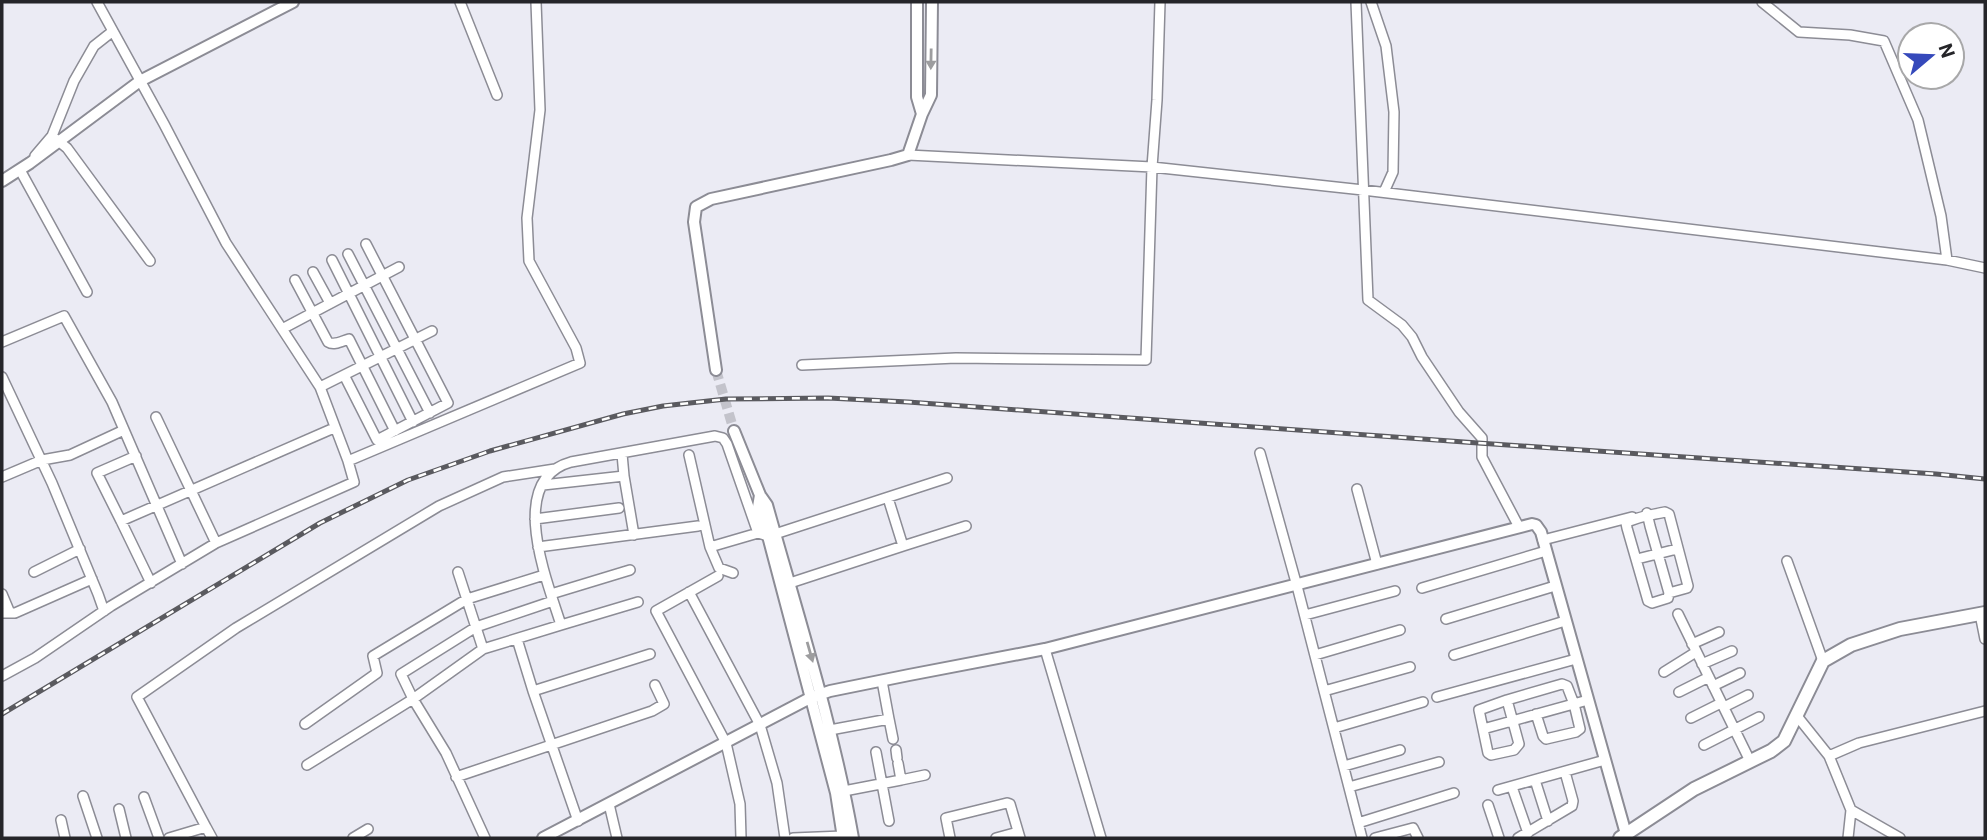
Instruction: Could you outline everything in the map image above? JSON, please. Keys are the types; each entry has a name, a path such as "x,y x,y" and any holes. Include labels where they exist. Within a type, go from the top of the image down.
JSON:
{"main road":[{"path":"1623,836 1694,789 1771,751 1784,741 1824,661 1851,645 1900,629 1983,614"}],"street":[{"path":"2,676 35,659 104,611 216,543 354,482 320,387 226,243 97,2"},
{"path":"3,177 20,170 55,138 141,81 293,2"},
{"path":"460,2 497,95"},
{"path":"348,461 580,363 576,348 528,261 527,218 540,110 536,2"},
{"path":"916,2 917,97 922,114"},
{"path":"908,155 930,95 932,2"},
{"path":"802,365 957,358 1146,360 1160,2"},
{"path":"1356,2 1368,300 1407,331 1459,412 1482,438 1482,457 1519,527"},
{"path":"1371,2 1386,46 1394,112 1393,172 1384,192"},
{"path":"1762,2 1799,32 1884,40 1918,120 1941,216 1947,260"},
{"path":"917,27 931,28"},
{"path":"55,138 74,81 93,46 113,31"},
{"path":"55,138 67,148 150,261"},
{"path":"716,370 694,222 696,207 711,199 908,155 1152,167 1384,192 1947,260 1985,268"},
{"path":"20,170 88,292"},
{"path":"344,375 377,440 448,403 366,244"},
{"path":"348,254 430,412"},
{"path":"332,260 413,422"},
{"path":"282,329 400,267"},
{"path":"313,272 330,303"},
{"path":"295,280 328,342 336,344 348,339 395,431"},
{"path":"2,342 64,316 112,402 182,564"},
{"path":"320,387 432,331"},
{"path":"2,377 41,460 104,611"},
{"path":"156,417 216,543"},
{"path":"121,521 334,428"},
{"path":"2,477 41,460 70,455 124,430"},
{"path":"734,431 760,495 758,506 816,696 830,730 844,791 846,837"},
{"path":"212,838 137,697 236,628 439,506 503,477 707,436 723,438 727,444 790,583 846,837"},
{"path":"1260,453 1362,838"},
{"path":"622,454 634,535"},
{"path":"689,455 710,547 719,568 733,573"},
{"path":"136,456 97,473 151,583"},
{"path":"555,468 535,500 535,519 544,575 561,625"},
{"path":"542,485 624,476"},
{"path":"710,547 767,534 947,478"},
{"path":"1357,489 1377,564"},
{"path":"888,498 903,546"},
{"path":"535,519 619,508"},
{"path":"1422,588 1667,508"},
{"path":"1647,514 1670,593 1668,598 1661,601 1648,601 1626,523 1647,514 1669,514 1688,586 1670,593"},
{"path":"542,838 816,696 1045,649 1519,527 1536,525 1540,528 1605,760 1623,836"},
{"path":"538,547 698,526"},
{"path":"790,583 965,526"},
{"path":"34,572 79,549"},
{"path":"1637,559 1677,549"},
{"path":"1787,561 1824,661"},
{"path":"485,838 446,753 401,674 476,627 630,570"},
{"path":"458,572 483,649"},
{"path":"305,724 377,673 373,656 467,599 544,575"},
{"path":"718,576 656,611 726,743 740,804 741,838"},
{"path":"2,594 6,613 15,613 92,579"},
{"path":"1446,619 1555,586"},
{"path":"1305,615 1395,591"},
{"path":"689,592 760,726 777,783 785,838"},
{"path":"307,765 413,699 483,649 638,602"},
{"path":"1678,614 1750,761"},
{"path":"1983,614 1985,639"},
{"path":"1454,655 1565,621"},
{"path":"1315,655 1400,630"},
{"path":"1664,672 1719,632"},
{"path":"517,639 579,821"},
{"path":"1045,649 1101,838"},
{"path":"1702,664 1732,651"},
{"path":"533,691 650,654"},
{"path":"1437,697 1576,659"},
{"path":"1324,691 1410,667"},
{"path":"1679,692 1740,673"},
{"path":"882,681 893,739"},
{"path":"1507,700 1519,744 1514,750 1494,756 1488,753 1479,710 1507,700 1562,684 1569,688 1580,729 1546,740 1536,714"},
{"path":"457,777 652,711 664,704 655,685"},
{"path":"1691,718 1748,695"},
{"path":"1483,729 1588,700"},
{"path":"1334,728 1423,702"},
{"path":"1829,756 1859,743 1985,711"},
{"path":"1797,716 1829,756 1851,810 1848,838"},
{"path":"1704,745 1759,717"},
{"path":"830,730 889,719"},
{"path":"1343,766 1400,750"},
{"path":"876,752 889,821"},
{"path":"897,757 901,780"},
{"path":"1498,790 1605,760"},
{"path":"1349,787 1439,762"},
{"path":"1518,838 1572,806 1565,772"},
{"path":"844,791 925,775"},
{"path":"1535,780 1548,821"},
{"path":"1512,786 1528,833"},
{"path":"1358,823 1454,793"},
{"path":"83,796 97,838"},
{"path":"144,797 159,838"},
{"path":"609,804 617,838"},
{"path":"950,838 945,820 949,817 1010,804 1019,835 996,838"},
{"path":"1488,805 1499,838"},
{"path":"118,809 127,838"},
{"path":"1851,810 1900,838"},
{"path":"61,820 65,838"},
{"path":"169,838 206,827"},
{"path":"1375,838 1413,828 1418,838"},
{"path":"353,838 368,829"},
{"path":"793,838 846,837"}],"tunnel":[{"path":"716,370 734,431"}],"railway":[{"path":"2,714 320,523 408,480 490,451 623,414 663,406 726,399 828,398 908,402 1985,479"}]}
